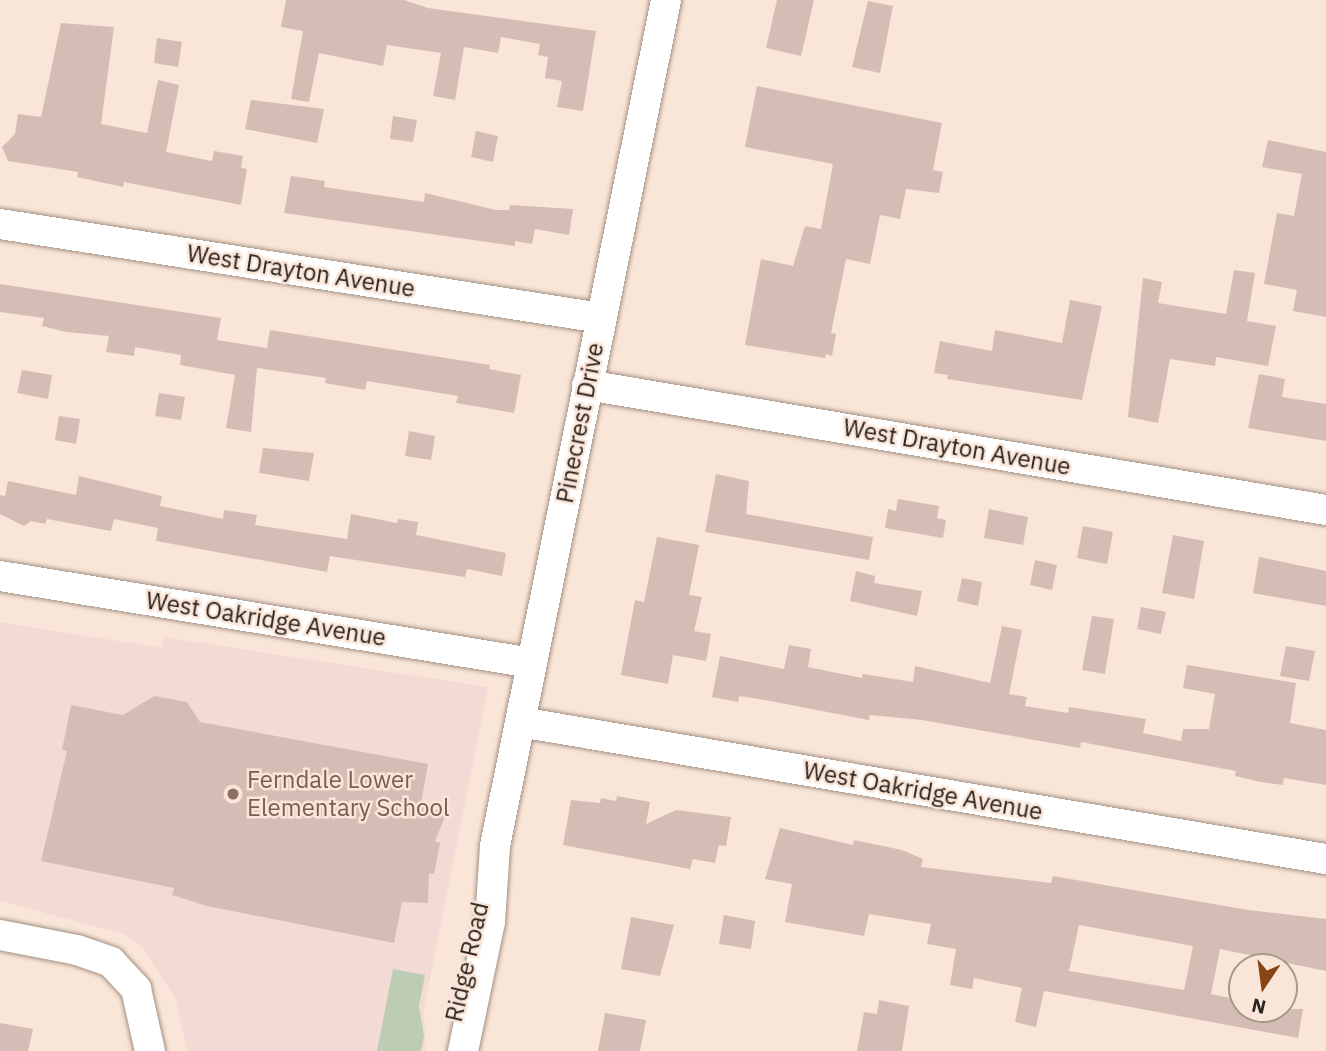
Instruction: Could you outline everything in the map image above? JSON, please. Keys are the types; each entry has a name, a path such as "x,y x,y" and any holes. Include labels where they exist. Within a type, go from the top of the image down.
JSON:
{"street":[{"name":"Pinecrest Drive","path":"493,860 666,0"},
{"name":"West Drayton Avenue","path":"0,224 601,318"},
{"name":"West Drayton Avenue","path":"587,385 1326,510"},
{"name":"West Oakridge Avenue","path":"0,576 532,663"},
{"name":"West Oakridge Avenue","path":"520,722 1326,859"},
{"name":"Ridge Road","path":"449,1051 472,919 493,860"},
{"name":"Ridge Road","path":"463,1051 489,922 493,860"},
{"path":"0,935 77,950 111,962 135,989 150,1051"}],"shaded area":[{"name":"Ferndale Lower Elementary School","path":"0,622 162,648 164,637 488,687 424,1009 426,1051 187,1051 176,1000 142,947 124,934 0,901"}],"green space":[{"path":"393,969 425,975 419,1006 424,1036 421,1051 377,1051"}],"building":[{"path":"286,0 404,0 428,8 596,31 583,111 557,107 562,81 545,78 548,57 538,55 540,44 501,37 498,53 464,47 455,100 433,96 441,53 387,45 383,66 319,53 309,102 291,99 303,31 281,27"},
{"path":"777,0 814,0 801,56 766,48"},
{"path":"868,1 893,6 880,73 852,67"},
{"path":"61,23 114,27 101,124 147,133 158,80 179,85 166,152 212,161 214,151 243,156 241,168 247,169 241,205 124,182 123,187 77,177 78,172 8,161 2,147 15,134 18,114 41,117"},
{"path":"157,38 182,42 178,67 154,63"},
{"path":"757,86 942,123 933,170 943,172 939,193 906,189 900,219 880,215 870,264 846,259 831,333 836,334 832,356 826,354 825,358 745,345 761,259 793,266 805,226 821,229 833,164 745,147"},
{"path":"251,100 324,109 317,143 245,129"},
{"path":"393,116 417,120 413,142 390,139"},
{"path":"476,131 498,136 493,162 471,157"},
{"path":"1268,140 1326,152 1326,317 1293,311 1297,290 1264,284 1277,213 1294,216 1302,174 1262,167"},
{"path":"291,176 325,181 324,187 424,202 425,193 496,210 509,210 510,205 573,209 569,235 535,229 532,244 515,241 515,246 284,213"},
{"path":"1234,270 1255,273 1247,321 1276,326 1268,366 1216,357 1215,366 1170,359 1158,423 1128,417 1143,278 1162,282 1158,303 1226,314"},
{"path":"0,284 221,318 217,340 267,348 270,330 490,365 489,369 521,375 514,413 456,403 458,396 367,381 365,390 325,383 326,378 257,368 251,432 226,428 235,375 180,365 181,355 135,347 134,356 106,352 109,336 66,332 42,326 44,318 0,312"},
{"path":"1070,300 1102,306 1082,400 947,379 948,375 934,373 940,341 992,351 995,330 1062,343"},
{"path":"22,370 52,375 48,399 17,393"},
{"path":"1259,374 1285,379 1282,397 1326,404 1326,441 1248,428"},
{"path":"159,393 185,397 181,420 155,416"},
{"path":"59,416 80,419 76,444 55,440"},
{"path":"409,431 435,436 431,460 405,456"},
{"path":"263,448 314,453 309,481 259,473"},
{"path":"716,474 749,481 746,514 873,537 869,560 705,532"},
{"path":"79,476 162,496 160,506 223,519 224,510 257,515 255,525 347,539 351,514 397,523 398,519 418,522 416,535 506,553 502,576 467,569 465,577 330,556 327,572 156,541 158,528 114,519 111,531 47,519 45,524 31,521 24,526 0,514 0,495 5,496 8,481 76,495"},
{"path":"898,499 939,506 937,518 946,520 943,538 885,528 888,509 896,511"},
{"path":"989,509 1028,517 1023,545 984,538"},
{"path":"1083,526 1113,532 1107,564 1077,558"},
{"path":"1173,535 1204,541 1194,599 1162,593"},
{"path":"657,537 699,545 689,595 702,597 694,631 711,634 706,661 673,655 668,684 621,675 635,600 644,602"},
{"path":"1259,557 1326,571 1326,606 1253,593"},
{"path":"1035,560 1057,565 1052,590 1030,585"},
{"path":"856,571 875,576 874,583 922,591 917,616 850,601"},
{"path":"962,578 982,582 978,606 957,601"},
{"path":"1141,607 1166,612 1161,634 1137,629"},
{"path":"1092,616 1114,619 1105,674 1082,670"},
{"path":"1002,626 1022,630 1009,694 1027,697 1025,706 1068,713 1069,707 1146,719 1143,733 1181,741 1183,729 1209,729 1215,694 1183,688 1187,665 1296,683 1290,723 1326,730 1326,785 1284,778 1283,785 1261,782 1235,776 1236,771 1081,742 1080,748 922,720 870,715 869,720 739,696 738,702 712,697 720,656 784,669 789,645 811,649 808,667 862,678 863,674 913,682 915,666 990,683"},
{"path":"1286,646 1315,651 1309,681 1280,676"},
{"path":"154,696 187,702 200,722 428,764 421,804 446,814 435,841 440,843 434,874 429,873 428,903 402,902 394,943 207,906 172,895 174,888 41,861 67,751 62,750 71,705 123,715"},
{"path":"617,796 650,802 646,824 676,810 731,817 726,846 719,845 715,863 693,859 690,869 563,845 571,800 600,803 601,798 616,801"},
{"path":"780,828 853,845 854,840 902,850 923,859 921,867 1051,883 1053,876 1248,910 1326,919 1326,971 1298,965 1298,953 1239,953 1220,949 1211,994 1228,998 1228,1023 1298,1023 1298,1009 1303,1009 1298,1038 1044,991 1036,1027 1015,1022 1022,988 974,978 972,989 950,985 956,949 927,944 931,924 869,914 864,936 785,922 792,884 765,879","holes":["1079,925 1193,946 1184,990 1069,971"]},
{"path":"724,915 755,921 751,949 719,944"},
{"path":"631,917 674,925 660,976 621,969"},
{"path":"879,1000 909,1006 902,1051 857,1051 864,1012 877,1014"},
{"path":"605,1013 646,1020 640,1051 598,1051"},
{"path":"0,1023 33,1029 28,1051 0,1051"}],"place":[{"name":"Ferndale Lower Elementary School","path":"233,794"}]}
